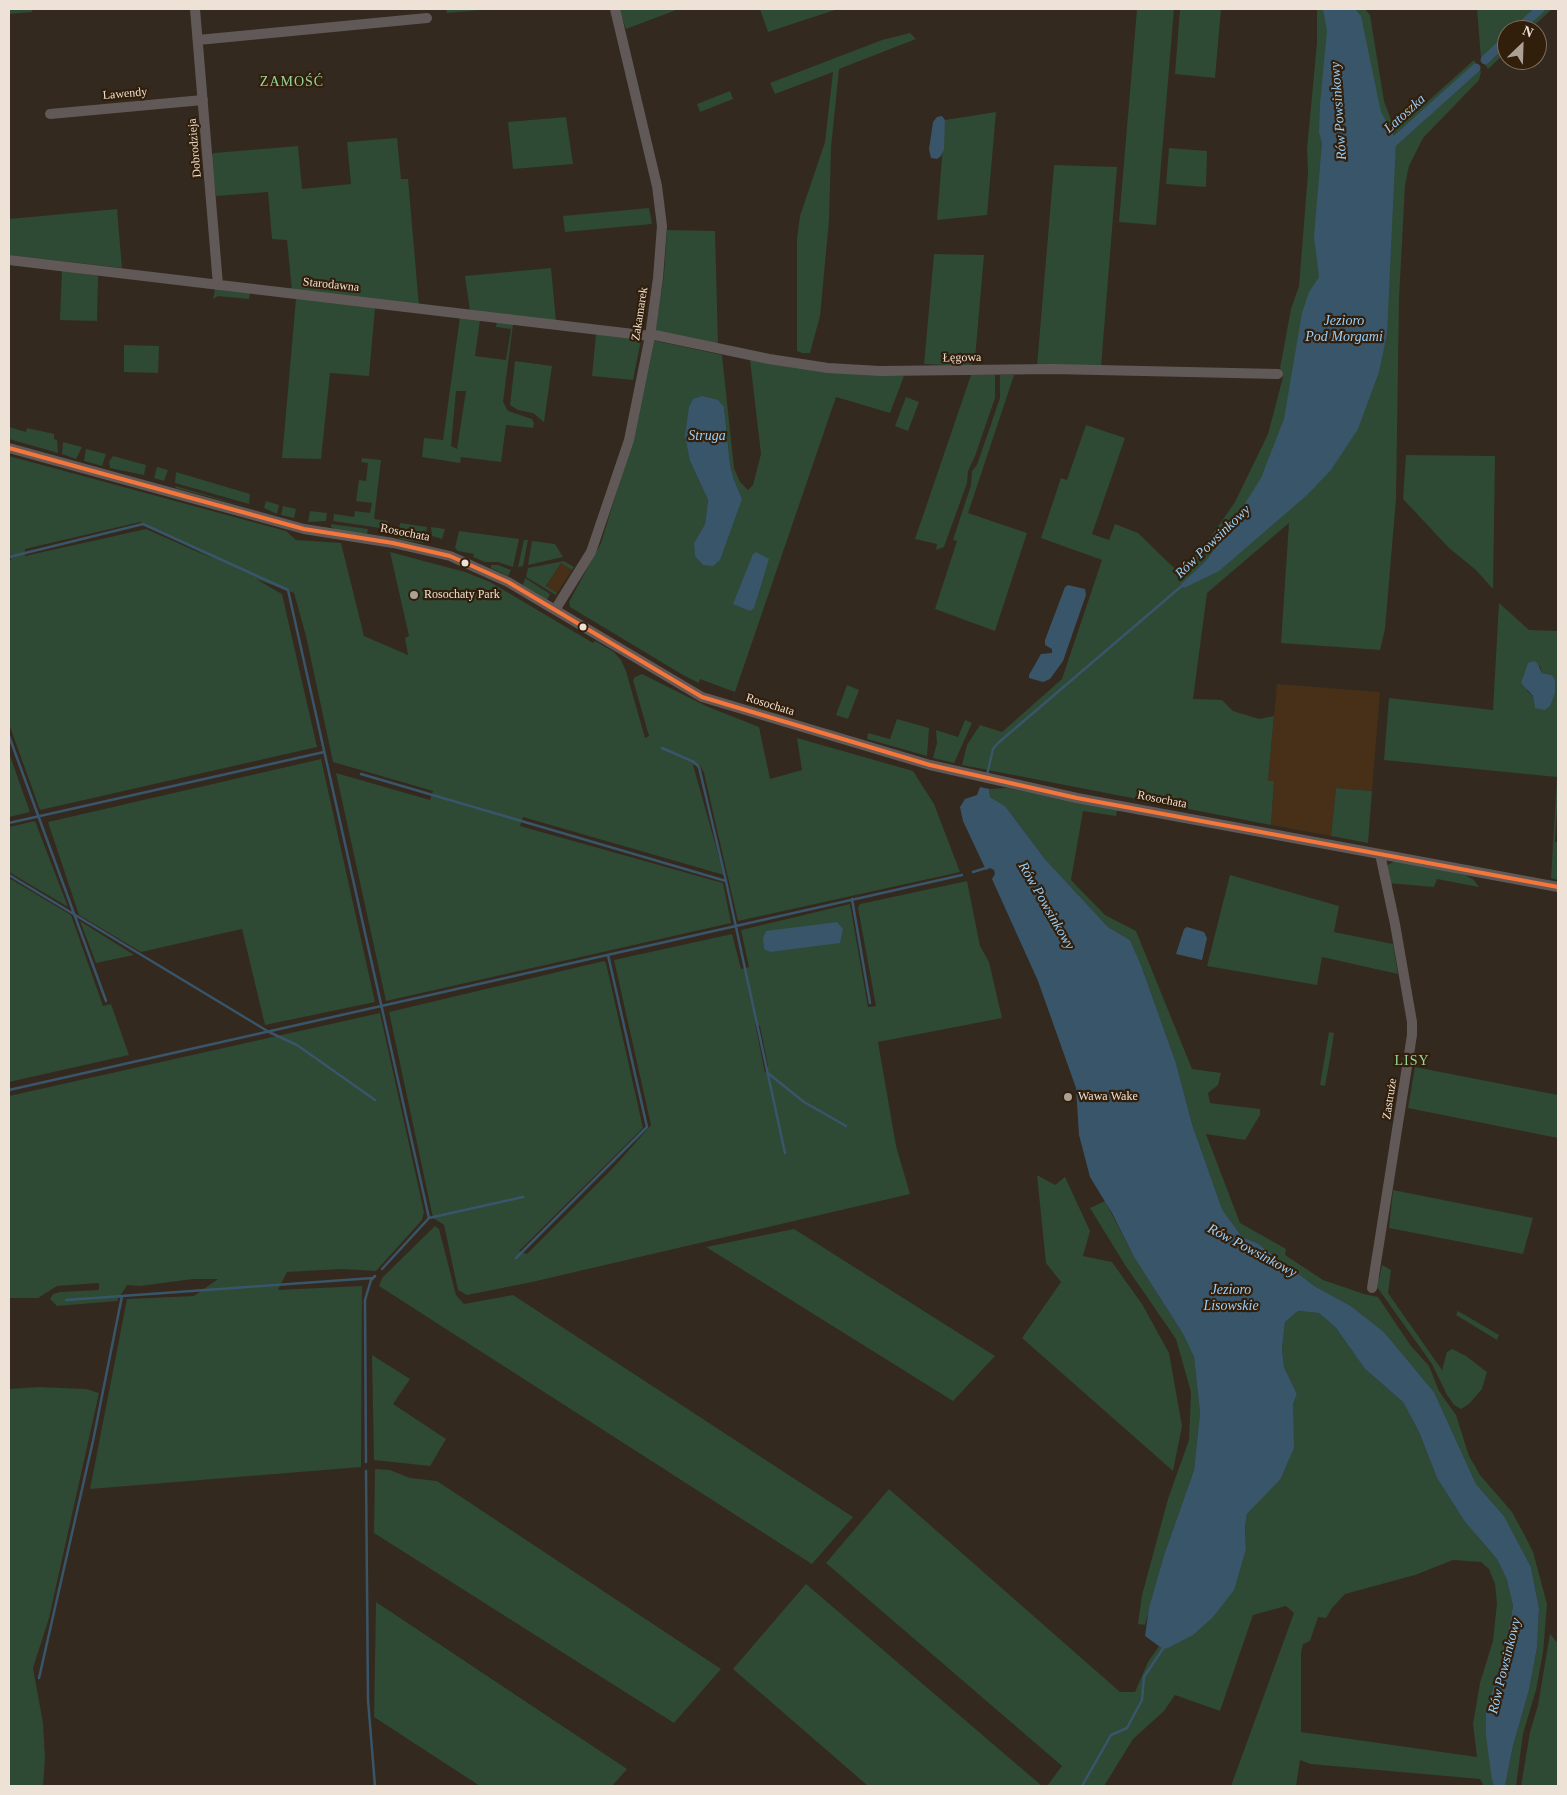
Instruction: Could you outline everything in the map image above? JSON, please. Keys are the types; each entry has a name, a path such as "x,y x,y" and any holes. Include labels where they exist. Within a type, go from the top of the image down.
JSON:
{"street":[{"name":"Dobrodzieja","path":"195,9 218,285"},
{"name":"Zakamarek","path":"555,610 591,552 629,440 650,335 658,278 662,226 660,202 615,9"},
{"path":"198,40 427,18"},
{"name":"Lawendy","path":"50,114 203,100"},
{"name":"Starodawna","path":"9,260 650,335"},
{"name":"Łęgowa","path":"650,335 769,359 828,368 898,371 1053,369 1278,374"},
{"name":"Rosochata","path":"9,448 304,529 393,543 441,554 493,574 702,697 928,764 993,780 1558,887"},
{"name":"Zastruże","path":"1372,1288 1412,1036 1412,1022 1395,924 1380,854"}],"shaded area":[{"path":"561,563 572,570 557,593 546,587"},
{"path":"1277,684 1380,692 1372,791 1336,788 1331,836 1271,825 1274,781 1268,781"}],"green space":[{"path":"9,9 32,9 32,12 9,14"},
{"path":"446,9 493,9 447,13"},
{"path":"619,9 679,9 626,29"},
{"path":"760,9 838,9 768,32"},
{"path":"1137,9 1174,9 1156,225 1119,222"},
{"path":"1180,9 1221,9 1215,78 1175,74"},
{"path":"1317,9 1365,9 1370,15 1384,101 1391,120 1400,122 1408,119 1474,60 1481,72 1479,80 1423,138 1409,166 1405,185 1399,299 1396,499 1385,629 1380,650 1281,643 1289,523 1207,593 1193,699 1222,700 1233,711 1259,719 1274,716 1268,781 1274,781 1271,825 962,765 967,745 980,725 1002,732 1062,679 1102,560 1041,538 1061,478 1067,480 1086,425 1125,438 1092,534 1109,540 1115,524 1138,533 1173,567 1181,571 1210,538 1235,502 1268,434 1283,377 1280,368 1291,309 1299,286 1308,173 1307,149 1317,43"},
{"path":"1477,9 1552,9 1540,20 1497,20 1497,60 1488,69 1481,58"},
{"path":"910,33 916,39 839,69 831,148 829,221 820,316 810,353 802,353 797,351 797,238 800,216 825,142 833,72 775,94 770,83 882,40"},
{"path":"730,91 733,99 700,112 697,104"},
{"path":"996,112 987,215 937,220 945,120"},
{"path":"566,117 573,164 513,169 508,122"},
{"path":"397,138 401,179 408,179 419,306 292,291 287,240 272,239 268,192 216,196 211,156 214,153 298,146 302,189 351,184 347,142"},
{"path":"1169,148 1207,151 1206,187 1166,184"},
{"path":"1054,165 1117,167 1101,367 1037,366"},
{"path":"649,208 652,224 565,232 563,216"},
{"path":"117,209 122,268 9,255 9,219"},
{"path":"667,230 715,231 718,344 655,331 664,275"},
{"path":"934,254 984,255 975,359 970,366 924,364"},
{"path":"551,268 556,321 470,311 465,276"},
{"path":"62,270 98,276 97,321 60,320"},
{"path":"215,289 250,293 249,299 218,296 213,299"},
{"path":"296,299 375,308 369,376 330,373 321,459 282,458"},
{"path":"460,317 480,320 475,356 506,360 511,329 496,327 497,321 513,324 503,402 508,411 532,419 534,423 533,428 506,425 501,462 461,457 460,463 422,457 424,438 443,440","holes":["456,391 466,391 457,449 451,446"]},
{"path":"596,334 641,340 633,380 592,376"},
{"path":"652,340 722,355 734,468 740,482 748,490 753,485 761,454 750,360 814,370 904,376 890,413 836,397 735,692 700,679 699,683 683,675 570,607 569,602 601,543 635,432","holes":["724,407 730,463 734,480 742,499 694,543 705,524 708,500 690,461"]},
{"path":"124,345 159,346 158,373 124,372"},
{"path":"515,361 552,366 544,422 533,413 518,410 510,405"},
{"path":"971,375 995,375 995,398 968,471 967,483 944,547 936,550 937,544 915,539"},
{"path":"1000,375 1014,375 968,513 1027,533 995,631 935,609 957,541 953,540 971,485 972,471 977,465 1000,398"},
{"path":"906,397 919,402 908,431 895,426"},
{"path":"9,427 26,432 27,428 54,434 54,439 57,440 58,453 9,439"},
{"path":"63,442 82,447 76,459 62,454"},
{"path":"86,449 106,454 102,466 84,461"},
{"path":"1406,455 1495,456 1493,589 1476,570 1449,548 1403,499"},
{"path":"9,456 286,531 296,540 341,543 364,636 408,655 405,638 409,636 390,552 465,572 490,582 593,643 595,641 614,652 621,660 626,671 645,738 649,736 633,680 642,674 706,706 759,727 770,779 802,770 797,738 913,771 934,804 960,872 738,921 704,773 700,765 693,765 724,875 523,817 520,826 723,883 731,923 386,1001 336,773 430,800 433,791 333,762 306,636 294,593 256,579 282,594 317,747 40,810 9,724 9,561 11,560 9,547","holes":["140,522 214,559 146,529 25,556 25,549"]},
{"path":"113,456 146,465 144,475 110,468 109,462"},
{"path":"362,458 381,460 374,519 388,521 387,529 333,521 334,514 354,517 355,511 370,513 372,503 356,501 359,480 366,481 368,463 361,462"},
{"path":"157,467 168,470 164,481 154,478"},
{"path":"176,472 250,494 249,504 175,483"},
{"path":"175,486 248,507 176,488"},
{"path":"266,501 279,505 277,514 264,508"},
{"path":"283,506 296,509 294,518 281,515"},
{"path":"310,511 327,513 326,521 308,522"},
{"path":"400,523 427,527 426,534 399,530"},
{"path":"331,524 368,529 367,534 337,530 331,527"},
{"path":"431,527 445,529 442,539 432,536"},
{"path":"459,531 519,539 513,567 498,562 485,562 473,557 474,554 458,551 455,548"},
{"path":"398,532 425,537 425,540 423,543 399,539"},
{"path":"524,540 528,540 523,566 518,567"},
{"path":"532,541 555,544 563,557 528,565"},
{"path":"564,561 574,567 572,570 561,563 546,586 557,593 556,595 526,577 528,568"},
{"path":"491,565 498,565 511,570 508,576 491,568"},
{"path":"525,578 550,594 547,600 523,585"},
{"path":"1499,603 1529,630 1558,631 1558,791 1555,842 1558,842 1558,880 1551,878 1557,777 1384,760 1389,698 1493,710","holes":["1540,666 1542,673 1552,675 1535,706 1533,696 1527,691"]},
{"path":"847,685 859,690 848,719 836,715"},
{"path":"897,719 929,728 927,756 867,739 868,733 890,739"},
{"path":"965,720 972,723 954,763 933,758 937,743 936,730 958,737"},
{"path":"9,753 30,812 9,817"},
{"path":"321,759 375,1002 265,1025 242,929 141,952 79,915 48,822"},
{"path":"1007,788 1117,810 1116,816 1083,811 1071,880 1105,915 1136,931 1192,1069 1221,1073 1218,1085 1208,1093 1210,1103 1260,1109 1260,1115 1245,1140 1206,1134 1240,1223 1286,1249 1285,1255 1323,1280 1378,1297 1411,1346 1429,1366 1439,1391 1456,1415 1469,1456 1480,1475 1512,1512 1525,1536 1533,1552 1547,1604 1543,1653 1536,1690 1523,1734 1516,1786 1505,1786 1513,1746 1529,1690 1537,1648 1539,1608 1531,1567 1504,1516 1476,1484 1434,1392 1384,1332 1351,1306 1316,1287 1257,1243 1242,1237 1222,1209 1192,1124 1176,1063 1141,965 1130,940 1108,927 1045,859 1005,806 990,797 989,789"},
{"path":"1336,788 1372,791 1368,843 1331,836"},
{"path":"35,821 68,907 9,872 9,827"},
{"path":"1395,861 1465,875 1474,880 1479,887 1437,879 1434,887 1388,883 1384,867"},
{"path":"1230,875 1339,906 1334,932 1393,944 1398,974 1322,957 1317,985 1207,966"},
{"path":"9,878 71,915 103,1006 111,1004 129,1055 9,1082"},
{"path":"967,881 980,946 989,962 1002,1018 878,1042 896,1146 910,1194 532,1282 467,1295 458,1290 444,1225 433,1218 389,1012 604,961 606,963 643,1128 519,1251 527,1254 613,1168 651,1125 614,960 732,934 741,969 749,967 741,930 850,904 868,1007 876,1006 858,908 860,904","holes":["755,1023 760,1026 768,1066 765,1073"]},
{"path":"80,921 134,955 96,963"},
{"path":"380,1013 424,1212 422,1220 376,1271 342,1269 287,1272 278,1290 362,1286 361,1467 90,1489 127,1299 194,1296 218,1279 193,1279 140,1286 127,1285 117,1301 57,1306 50,1299 53,1294 60,1292 99,1290 99,1283 57,1286 38,1298 9,1298 9,1096"},
{"path":"1329,1032 1334,1033 1325,1086 1320,1085"},
{"path":"1415,1067 1558,1095 1558,1138 1408,1108"},
{"path":"1037,1175 1055,1185 1065,1177 1090,1231 1083,1256 1112,1262 1142,1304 1169,1353 1182,1426 1173,1471 1022,1338 1061,1282 1046,1263"},
{"path":"1393,1190 1533,1218 1523,1254 1389,1228"},
{"path":"1105,1201 1134,1257 1183,1334 1194,1357 1200,1413 1194,1470 1164,1555 1145,1625 1138,1624 1142,1595 1168,1499 1189,1440 1191,1392 1176,1339 1125,1265 1090,1208"},
{"path":"435,1226 439,1229 456,1295 464,1304 513,1295 853,1517 812,1564 379,1286 382,1278"},
{"path":"794,1229 995,1356 953,1401 706,1247"},
{"path":"1382,1265 1391,1270 1388,1293 1442,1370 1447,1352 1452,1349 1466,1356 1487,1372 1482,1389 1469,1404 1461,1409 1454,1405 1447,1395 1432,1364 1377,1287 1376,1279 1379,1279"},
{"path":"1298,1311 1319,1313 1336,1328 1365,1369 1403,1402 1419,1432 1437,1478 1465,1522 1497,1559 1507,1580 1513,1606 1506,1645 1486,1712 1494,1786 1484,1786 1480,1779 1310,1764 1300,1760 1296,1786 1231,1786 1294,1613 1286,1606 1253,1615 1220,1711 1175,1695 1164,1711 1133,1739 1104,1786 1047,1786 1062,1766 826,1563 889,1489 1120,1692 1135,1692 1148,1662 1159,1646 1163,1649 1246,1549 1245,1527 1247,1514 1280,1480 1293,1422 1293,1404 1297,1394 1284,1367 1282,1349 1285,1322","holes":["1453,1560 1481,1562 1489,1569 1495,1584 1497,1603 1493,1641 1480,1683 1473,1724 1477,1757 1301,1732 1301,1653 1303,1644 1310,1641 1318,1617 1326,1618 1332,1608 1345,1594 1415,1575"]},
{"path":"1458,1311 1499,1335 1497,1340 1456,1315"},
{"path":"372,1355 410,1379 393,1404 446,1439 430,1466 374,1460"},
{"path":"39,1387 86,1389 99,1393 49,1618 33,1668 43,1723 45,1758 43,1786 9,1786 9,1389"},
{"path":"375,1469 390,1470 410,1478 437,1481 721,1669 674,1723 374,1533"},
{"path":"806,1584 1042,1786 868,1786 733,1669"},
{"path":"376,1602 627,1769 612,1786 480,1786 374,1717"},
{"path":"1550,1634 1558,1643 1558,1786 1521,1786 1530,1732 1538,1705"}],"water":[{"name":"Jezioro Pod Morgami","path":"1323,9 1355,9 1361,16 1381,112 1396,140 1387,334 1379,372 1358,429 1331,470 1307,495 1219,571 1184,588 1181,584 1205,562 1224,537 1261,478 1284,419 1302,313 1309,292 1319,277 1314,237 1322,143 1319,132 1320,104 1327,31"},
{"path":"942,116 945,120 944,149 941,156 937,159 931,158 929,149 933,122 937,117"},
{"name":"Struga","path":"702,396 718,400 724,407 730,464 742,499 720,560 713,566 703,565 695,556 694,543 705,524 708,500 690,461 685,436 689,407 693,399"},
{"path":"756,552 769,559 754,608 750,611 733,604 753,554"},
{"path":"1068,585 1085,589 1086,595 1063,661 1050,679 1043,682 1029,678 1041,654 1052,653 1052,649 1045,645 1045,640 1065,587"},
{"path":"1534,661 1542,673 1552,675 1555,680 1555,693 1550,706 1545,710 1535,708 1533,696 1521,683 1528,663"},
{"name":"Jezioro Lisowskie","path":"980,787 989,789 990,797 1005,806 1045,859 1108,927 1130,940 1141,965 1176,1063 1192,1124 1222,1209 1242,1237 1257,1243 1316,1287 1351,1306 1384,1332 1434,1392 1476,1484 1504,1516 1531,1567 1539,1608 1537,1648 1529,1690 1513,1746 1505,1786 1494,1786 1492,1780 1486,1736 1486,1712 1506,1645 1513,1606 1507,1580 1497,1559 1465,1522 1437,1478 1419,1432 1403,1402 1365,1369 1336,1328 1319,1313 1298,1311 1285,1322 1282,1349 1284,1367 1297,1394 1293,1404 1294,1448 1280,1480 1247,1514 1245,1527 1246,1549 1234,1590 1213,1617 1193,1635 1168,1648 1163,1649 1145,1636 1149,1608 1164,1555 1194,1470 1200,1413 1194,1357 1183,1334 1134,1257 1112,1213 1090,1177 1079,1135 1076,1088 1038,981 992,879 995,874 994,870 990,868 986,870 963,821 960,807 965,799 977,795"},
{"path":"837,922 843,929 840,943 770,952 764,949 763,938 766,931"},
{"path":"1187,927 1204,932 1207,938 1202,960 1176,954 1184,929"}],"waterway":[{"name":"Latoszka","path":"1528,20 1540,9"},
{"name":"Latoszka","path":"1485,60 1497,49"},
{"name":"Latoszka","path":"1388,147 1476,68"},
{"path":"9,557 143,524 288,590 429,1218"},
{"name":"Rów Powsinkowy","path":"987,775 993,749 998,743 1184,584"},
{"path":"9,736 106,1001"},
{"path":"662,748 694,762 699,767 726,881"},
{"path":"9,823 324,752"},
{"path":"361,774 726,881 785,1153"},
{"path":"973,872 986,868"},
{"path":"9,875 269,1032 297,1045 375,1100"},
{"path":"9,1090 962,875"},
{"path":"852,899 870,1003"},
{"path":"516,1258 647,1127 608,955"},
{"path":"769,1074 804,1102 846,1126"},
{"path":"382,1269 429,1218 523,1197"},
{"path":"366,1462 365,1300 371,1280 375,1276"},
{"path":"66,1300 373,1278"},
{"path":"39,1678 93,1441 122,1296"},
{"path":"366,1471 368,1700 375,1786"},
{"path":"1082,1786 1111,1735 1127,1728 1142,1700 1144,1677 1164,1647"}],"transit line":[{"path":"9,448 304,529 393,543 450,556 508,582 702,697 930,765 1077,798 1558,887"}],"place":[{"name":"Rosochaty Park","path":"414,595"},
{"name":"Wawa Wake","path":"1068,1097"}],"district":[{"name":"ZAMOŚĆ","path":"292,82"},
{"name":"LISY","path":"1412,1061"}]}
